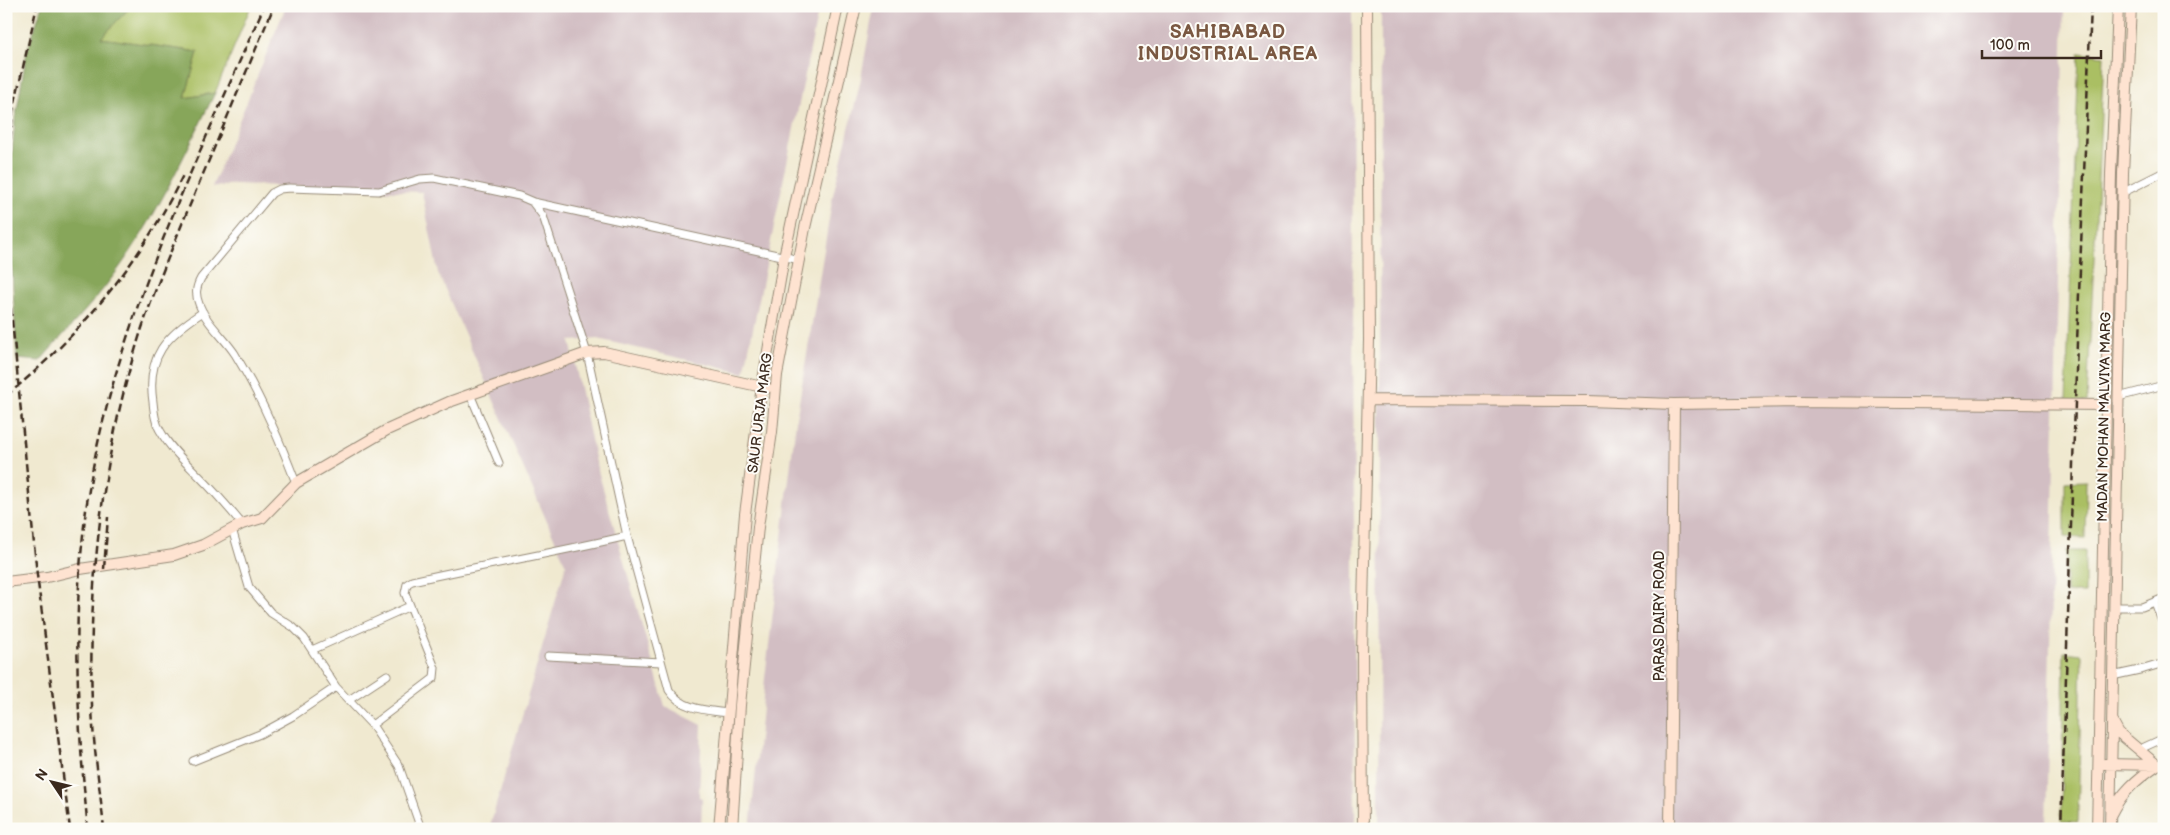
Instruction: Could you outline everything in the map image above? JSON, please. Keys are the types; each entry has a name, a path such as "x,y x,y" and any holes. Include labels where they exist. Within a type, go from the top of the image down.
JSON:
{"street":[{"name":"SAUR URJA MARG","path":"719,829 745,514 762,386 784,257 838,6"},
{"name":"SAUR URJA MARG","path":"732,829 740,705 758,527 772,432 775,390 800,260 856,6"},
{"path":"1363,829 1364,548 1368,400 1369,161 1367,6"},
{"name":"MADAN MOHAN MALVIYA MARG","path":"2097,829 2110,174 2118,6"},
{"name":"MADAN MOHAN MALVIYA MARG","path":"2110,829 2122,193 2131,6"},
{"path":"2122,193 2164,172"},
{"path":"296,483 279,438 253,384 233,352 203,312 196,294 200,278 266,197 280,189 379,191 420,179 434,178 519,196 533,202 800,260"},
{"path":"533,202 544,216 587,353 627,536 669,690 674,698 682,704 728,713"},
{"path":"203,312 176,332 155,360 151,386 155,416 162,433 182,459 225,503 242,524"},
{"path":"6,582 46,578 80,569 174,556 203,545 232,528 262,518 296,483 387,430 470,394 587,353 604,352 775,390"},
{"path":"2118,397 2164,385"},
{"path":"470,394 499,463"},
{"path":"1368,400 1578,401 1674,404 1803,402 2105,405"},
{"name":"PARAS DAIRY ROAD","path":"1670,829 1674,404"},
{"path":"232,528 249,586 271,613 299,632 336,687 372,724 399,766 421,829"},
{"path":"372,724 434,678 435,668 405,589 412,581 482,565 571,550 627,536"},
{"path":"2114,607 2142,607 2164,598"},
{"path":"2155,602 2164,627"},
{"path":"312,650 410,606"},
{"path":"548,656 661,662"},
{"path":"2112,676 2164,663"},
{"path":"349,700 387,674"},
{"path":"193,760 260,734 293,716 336,687"},
{"path":"2112,719 2119,733 2138,750 2160,765"},
{"path":"2138,750 2164,738"},
{"path":"2098,764 2160,765"},
{"path":"2110,816 2122,796 2136,779 2160,765"}],"shaded area":[{"path":"286,6 819,6 744,373 598,339 570,341 597,467 665,706 702,725 699,797 702,798 701,829 489,829 566,565 438,273 422,192 236,184 212,187"},
{"path":"874,6 1352,6 1355,829 750,829 765,678 796,421 833,195 860,83"},
{"path":"1381,6 2064,6 2046,829 1379,829"}],"green space":[{"path":"42,6 131,6 101,38 198,52 185,98 215,93 169,186 129,254 97,297 40,361 17,359 8,198 15,121 27,51"},
{"path":"131,6 251,6 215,93 185,98 198,52 101,38"},
{"path":"2079,53 2104,56 2087,402 2066,401"},
{"path":"2086,481 2085,538 2065,537 2065,482"},
{"path":"2066,551 2085,551 2085,593 2066,593"},
{"path":"2064,652 2082,654 2078,822 2061,821"}],"railway":[{"path":"6,187 13,111 37,6"},
{"path":"88,829 80,735 77,640 82,545 96,452 110,394 127,337 147,281 192,170 264,6"},
{"path":"104,829 95,751 91,658 96,562 101,514 117,420 128,373 142,328 168,257 274,6"},
{"path":"2061,829 2077,342 2091,6"},
{"path":"6,396 60,348 107,294 149,236 184,173"},
{"path":"6,212 8,279 37,575 70,829"},
{"path":"104,569 108,517"}],"district":[{"name":"SAHIBABAD INDUSTRIAL AREA","path":"1228,43"}]}
